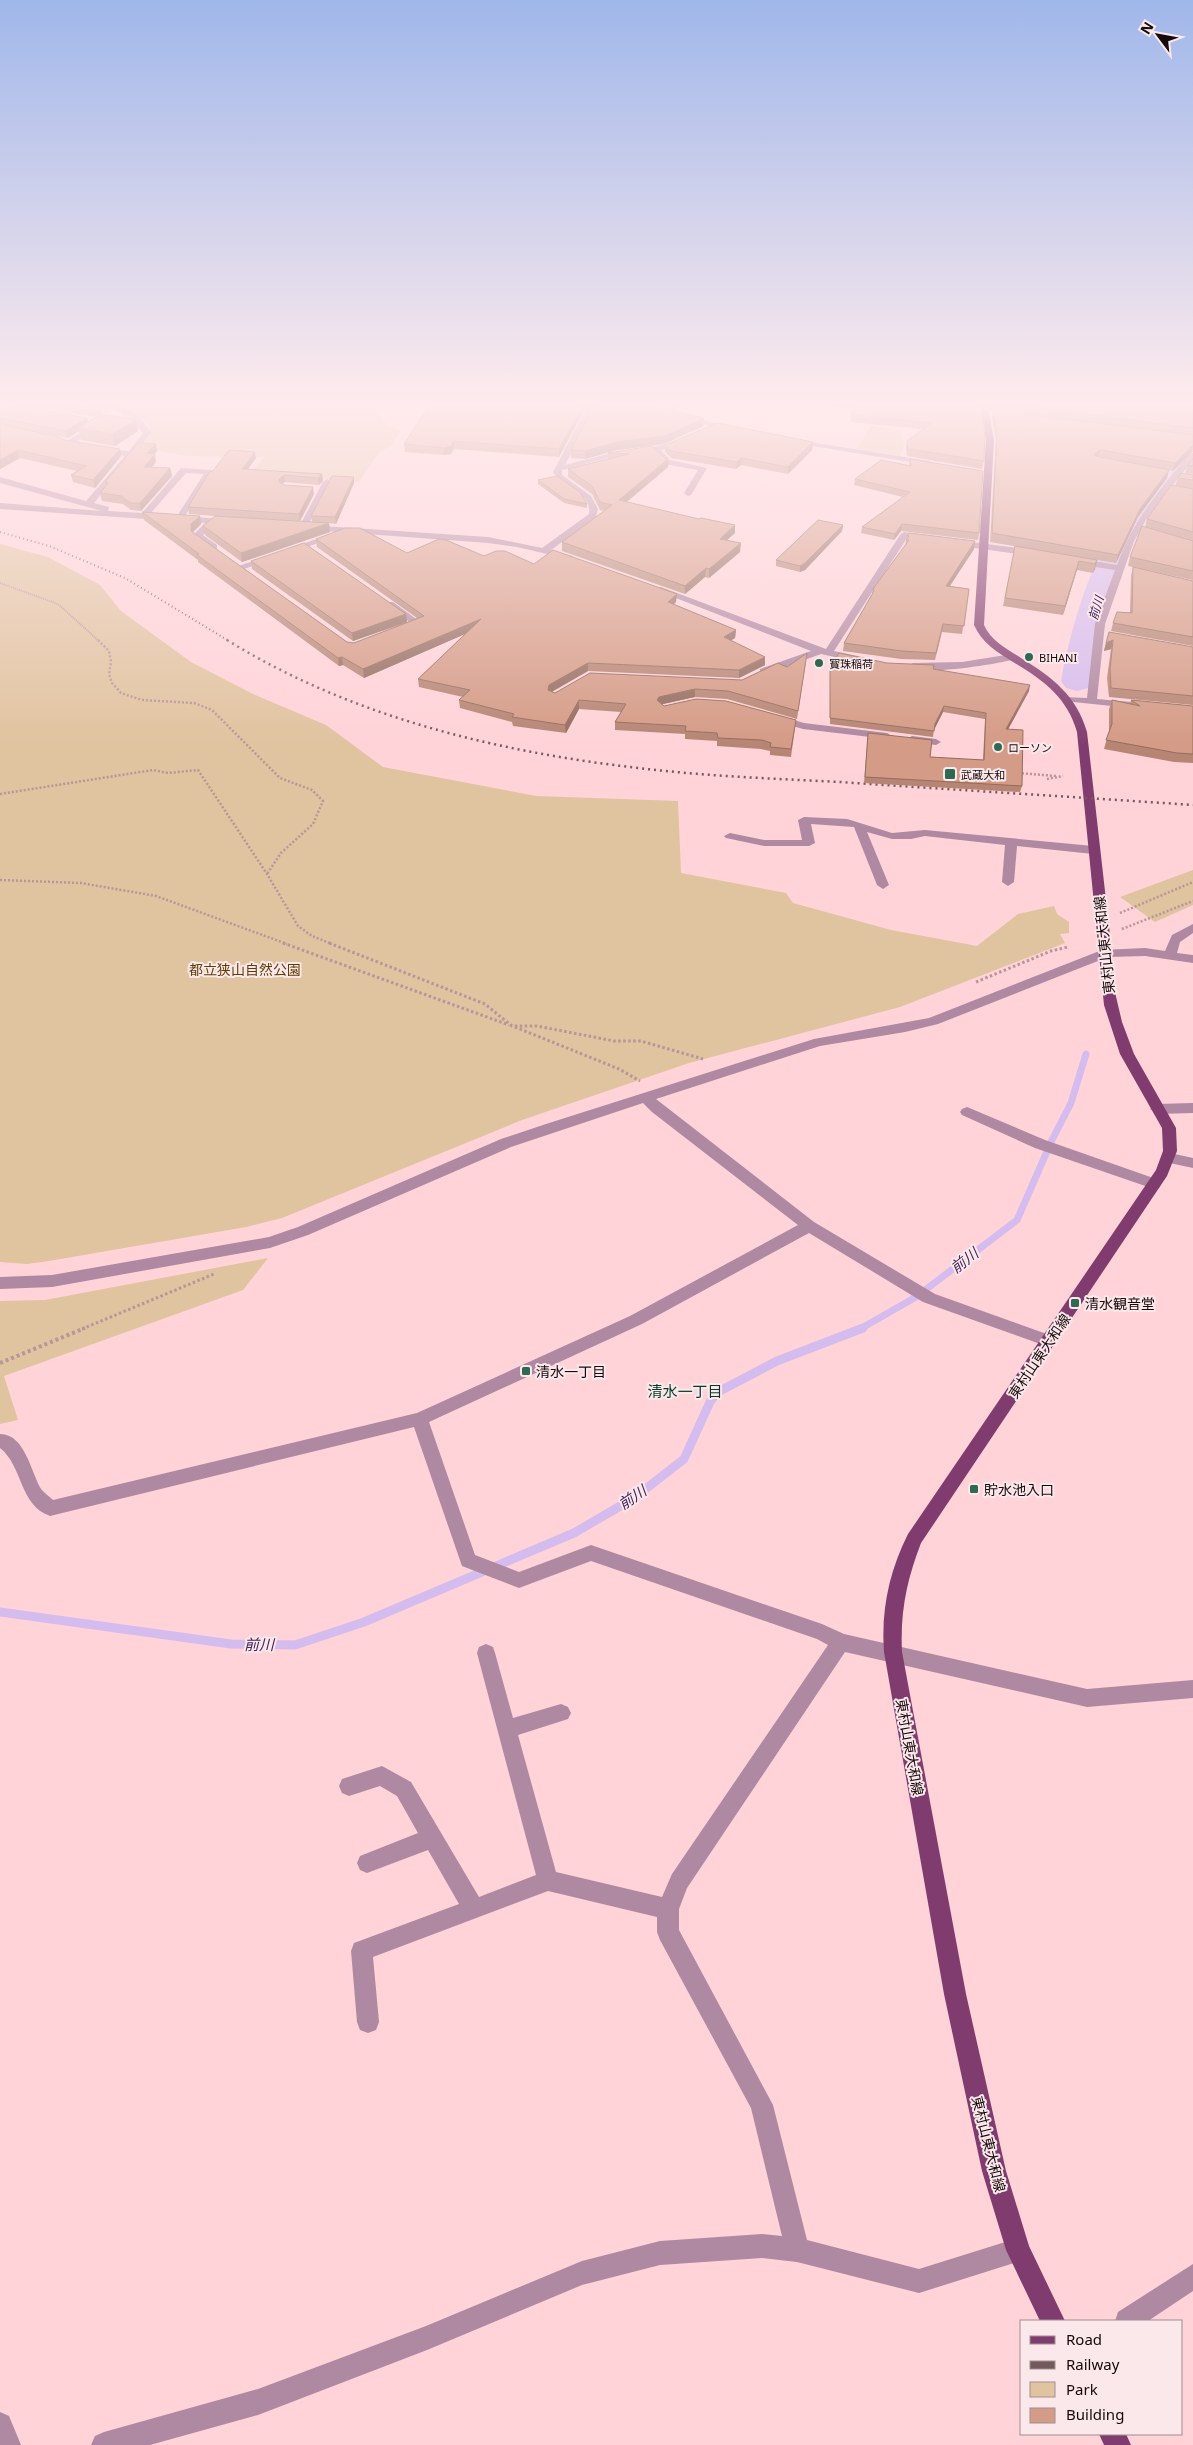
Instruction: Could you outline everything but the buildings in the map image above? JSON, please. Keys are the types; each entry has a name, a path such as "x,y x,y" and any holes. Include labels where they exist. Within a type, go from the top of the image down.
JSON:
{"main road":[{"name":"東村山東大和線","path":"985,517 985,547 979,625 982,634 996,647 1047,680 1068,699 1078,715 1082,732 1093,850 1106,953 1105,975 1111,1006 1129,1060 1168,1126 1170,1158 1049,1341 914,1539 896,1584 891,1624 893,1652 954,1994 994,2171 1018,2250 1053,2320"}],"street":[{"path":"144,517 240,523"},
{"path":"304,517 299,527 353,529 488,540 545,550 584,563"},
{"path":"545,550 590,517"},
{"path":"1092,701 1103,635 1123,570 1142,531 1144,517"},
{"path":"213,522 197,536 219,551"},
{"path":"241,567 310,549 353,529"},
{"path":"756,675 825,652 904,535 1042,555"},
{"path":"1062,558 1123,570"},
{"path":"648,586 825,652 870,661"},
{"path":"378,596 418,624 399,631"},
{"path":"901,665 956,666 986,663 1012,657"},
{"path":"1068,699 1138,705"},
{"path":"765,715 803,726 936,742"},
{"path":"730,836 764,843 809,843 804,820 846,822 859,825 888,837 910,837 925,833 1093,850"},
{"path":"859,825 883,885"},
{"path":"1008,882 1011,843"},
{"path":"1171,955 1171,946 1175,937 1193,928"},
{"path":"0,1283 52,1281 254,1246 278,1240 303,1232 506,1143 644,1091 819,1042 905,1028 933,1020 1106,953 1145,952 1193,959"},
{"path":"644,1091 657,1109 809,1226 929,1298 1049,1341"},
{"path":"1157,1109 1193,1108"},
{"path":"968,1112 1040,1144 1154,1184"},
{"path":"1170,1158 1193,1163"},
{"path":"0,1441 5,1441 16,1453 36,1496 50,1508 420,1419 636,1320 809,1226"},
{"path":"420,1419 468,1560 519,1580 591,1553 822,1632 841,1642 893,1652 1087,1698 1193,1689"},
{"path":"796,2250 762,2106 668,1932 668,1909 679,1881 841,1642"},
{"path":"486,1653 548,1881"},
{"path":"506,1730 562,1713"},
{"path":"349,1786 382,1776 404,1789 474,1909"},
{"path":"368,1864 433,1838"},
{"path":"368,2022 362,1951 548,1881 668,1909"},
{"path":"104,2445 258,2402 427,2338 582,2273 660,2253 762,2246 796,2250 919,2281 1018,2250"},
{"path":"1128,2320 1193,2276"},
{"path":"0,2425 8,2445"}],"path":[{"path":"0,583 58,604 80,622 109,651 111,662 109,674 112,684 121,693 142,700 194,703 212,710 280,778 312,790 323,801 313,824 281,853 267,874"},
{"path":"0,794 152,770 168,773 198,770 267,874 298,926 312,936 485,1004 512,1026 537,1026 614,1041 641,1041 705,1059"},
{"path":"1013,773 1062,776"},
{"path":"1047,778 1056,776"},
{"path":"0,880 81,884 156,896 512,1026 619,1069 640,1081 644,1091"},
{"path":"1117,914 1193,882"},
{"path":"1121,930 1193,900"},
{"path":"0,1363 215,1273"}],"green space":[{"name":"都立狭山自然公園","path":"0,544 48,557 100,585 121,611 191,662 253,694 326,725 383,767 536,796 678,801 681,873 786,893 793,903 891,930 977,946 1018,914 1054,906 1057,914 1069,922 1069,933 1060,934 1065,943 900,1007 689,1063 522,1120 282,1218 246,1227 49,1261 27,1264 0,1262"},
{"path":"1193,870 1193,905 1155,922 1120,897"},
{"path":"268,1258 243,1290 4,1376 18,1420 0,1424 0,1301 45,1300"}],"waterway":[{"name":"前川","path":"1077,681 1086,634 1093,610 1111,560 1133,517"},
{"name":"前川","path":"860,1329 916,1297 1017,1220 1052,1140 1071,1103 1086,1054"},
{"name":"前川","path":"0,1612 231,1644 295,1645 364,1622 574,1533 634,1498 684,1459 710,1402 718,1392 777,1361 863,1328"}],"railway":[{"path":"0,532 49,546 125,578 229,641"},
{"path":"227,640 277,668 329,693 383,713 439,730 552,756 710,775 1193,805"}],"place":[{"name":"BIHANI","path":"1029,657"},
{"name":"寳珠稲荷","path":"819,663"},
{"name":"ローソン","path":"998,747"},
{"name":"武蔵大和","path":"950,774"},
{"name":"清水観音堂","path":"1075,1303"},
{"name":"清水一丁目","path":"526,1371"},
{"name":"貯水池入口","path":"974,1489"}],"district":[{"name":"清水一丁目","path":"685,1391"}]}
